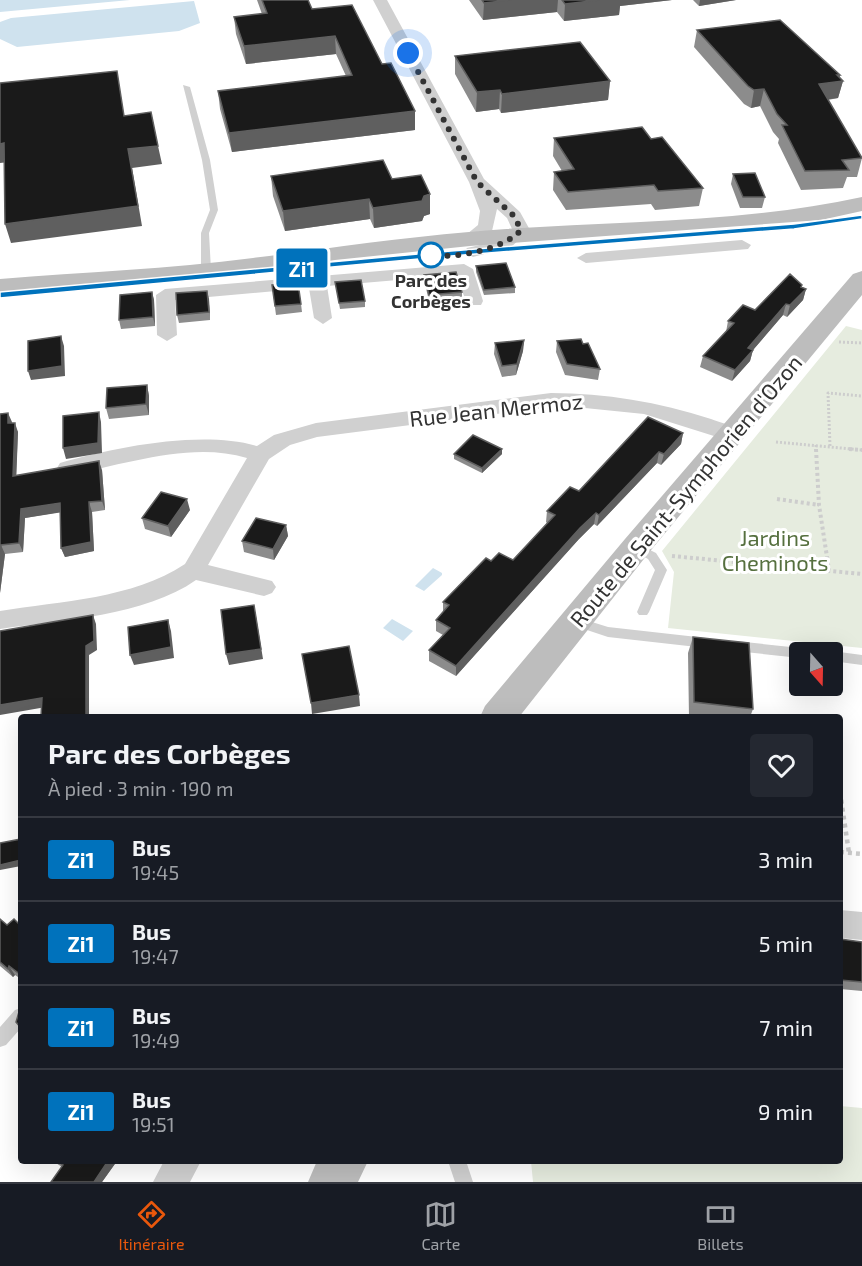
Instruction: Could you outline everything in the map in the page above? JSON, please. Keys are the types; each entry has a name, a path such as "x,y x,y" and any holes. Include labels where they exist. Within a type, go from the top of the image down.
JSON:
{"main road":[{"path":"0,287 252,266 335,253 471,245 660,245 830,223 859,212"},
{"path":"0,295 390,267 471,245 517,236 859,212"},
{"name":"Route de Saint-Symphorien d'Ozon","path":"504,712 575,621 646,554 733,435 862,279"},
{"path":"332,1182 342,1164"}],"street":[{"path":"380,0 477,182 489,211 486,227 471,245"},
{"path":"477,182 514,216 521,230 517,236"},
{"path":"586,258 660,245 742,244"},
{"path":"167,335 165,296 317,282 390,267 464,269 474,301"},
{"path":"317,282 323,318"},
{"name":"Rue Jean Mermoz","path":"260,454 282,440 316,430 551,400 586,399 660,409 733,435"},
{"path":"0,620 104,604 151,592 177,581 193,570 245,484 260,454 240,446 204,446 47,471"},
{"path":"193,570 264,587"},
{"path":"843,924 862,926"},
{"path":"170,1182 182,1164"}],"lane":[{"path":"186,87 206,160 214,210 204,232 206,270"},
{"path":"643,612 661,570 646,554"},
{"path":"575,621 608,632 789,652"},
{"path":"843,657 862,660"},
{"path":"0,1039 18,1019"},
{"path":"458,1164 464,1182"}],"path":[{"path":"830,446 828,393 862,396"},
{"path":"776,442 862,450"},
{"path":"816,446 819,505 829,570"},
{"path":"777,499 819,505"},
{"path":"646,554 862,574"},
{"path":"843,812 849,853"},
{"path":"843,852 862,854"}],"green space":[{"name":"Jardins Cheminots","path":"846,326 862,330 862,648 843,646 843,642 804,642 668,628 674,572 662,551"},
{"path":"843,1106 862,1108 862,1182 533,1182 531,1164 843,1164"}],"water":[{"path":"0,0 130,0 0,12"},
{"path":"194,1 200,23 179,31 17,47 0,39 0,22 11,18"},
{"path":"433,568 442,575 424,591 415,586"},
{"path":"392,619 413,631 403,641 383,628"}],"building":[{"path":"262,0 308,0 312,9 352,5 382,64 391,63 415,111 229,133 218,91 352,75 335,36 244,46 234,17 267,13"},
{"path":"482,0 511,0 484,3"},
{"path":"562,0 599,0 565,4"},
{"path":"780,20 840,75 837,75 843,81 819,84 862,158 842,160 849,170 805,171 782,125 787,125 777,114 764,89 754,90 748,86 697,30"},
{"path":"580,42 610,81 502,94 500,90 477,92 455,56"},
{"path":"117,71 124,116 151,112 158,146 128,149 138,206 5,224 4,143 0,144 0,83"},
{"path":"642,127 651,139 662,137 703,188 658,191 654,185 568,192 554,172 574,169 554,138"},
{"path":"383,160 392,179 421,175 430,194 424,196 422,201 373,208 369,199 283,211 271,176"},
{"path":"755,173 765,197 743,197 733,174"},
{"path":"506,263 515,287 484,290 476,266"},
{"path":"456,272 462,292 429,295 424,275"},
{"path":"790,274 802,285 801,287 806,289 790,305 786,304 748,348 753,350 735,370 703,356 734,323 728,321 743,305 755,310"},
{"path":"361,280 365,301 339,303 335,282"},
{"path":"298,283 301,304 275,306 272,285"},
{"path":"207,291 209,312 177,315 176,293"},
{"path":"152,292 153,317 119,320 120,295"},
{"path":"61,336 62,366 28,371 28,341"},
{"path":"581,339 583,344 588,343 600,369 567,364 557,341"},
{"path":"524,340 517,364 502,366 495,343"},
{"path":"147,385 146,404 106,408 107,388"},
{"path":"99,412 98,443 63,448 63,416"},
{"path":"8,413 8,423 15,423 13,476 99,461 102,501 89,502 91,542 61,548 60,503 21,509 19,543 1,545 0,552 0,414"},
{"path":"648,417 683,433 664,454 659,452 599,515 596,513 580,528 456,666 429,650 450,628 436,620 449,605 443,602 486,558 491,561 499,553 513,560 555,515 547,511 570,487 579,491"},
{"path":"473,435 502,449 482,468 454,454"},
{"path":"161,492 187,499 168,526 142,518"},
{"path":"256,518 286,525 273,549 242,541"},
{"path":"254,605 261,649 226,654 221,610"},
{"path":"93,615 94,641 86,646 86,714 41,714 42,698 0,705 0,631"},
{"path":"168,620 171,647 130,655 128,627"},
{"path":"693,637 749,643 753,709 694,702"},
{"path":"349,646 359,695 311,703 302,654"},
{"path":"18,840 18,861 0,865 0,843"},
{"path":"0,919 7,925 14,919 18,923 18,973 9,966 8,969 0,962"},
{"path":"843,939 862,942 862,982 843,980"},
{"path":"62,1164 106,1164 94,1182 51,1182"}],"bus line":[{"name":"Zi1","path":"0,295 451,254 830,223 862,217"}],"place":[{"name":"Parc des Corbèges","path":"431,255"}],"route":[{"path":"408,53 477,182 514,216 521,230 513,240 499,246 473,252 431,255"}]}
